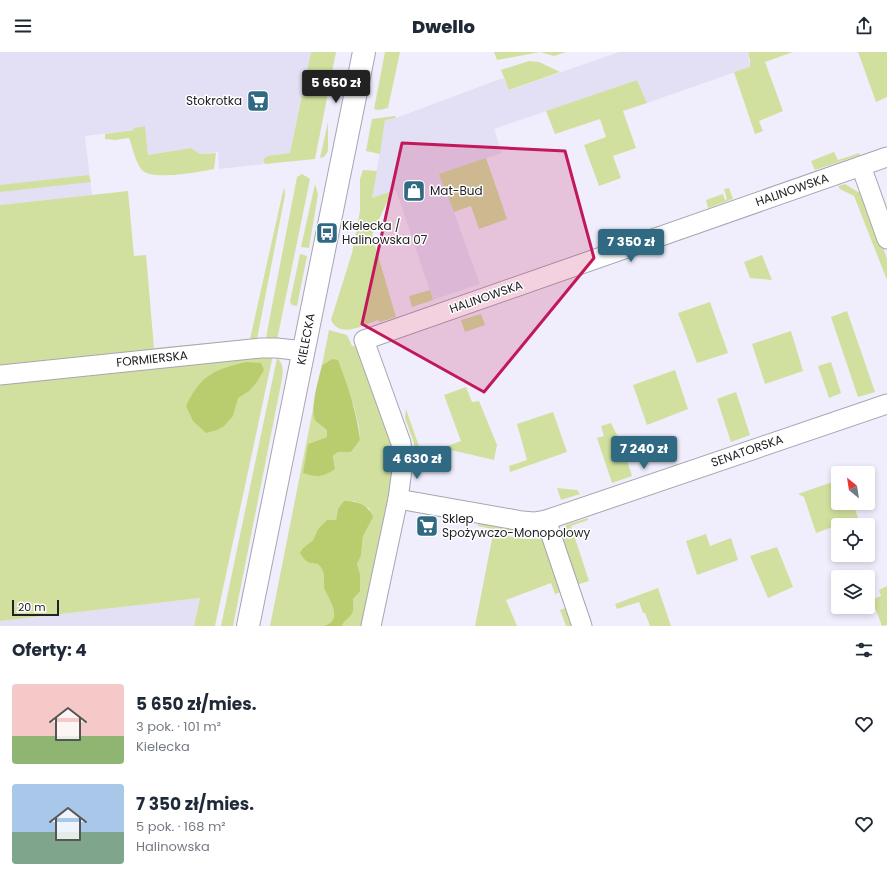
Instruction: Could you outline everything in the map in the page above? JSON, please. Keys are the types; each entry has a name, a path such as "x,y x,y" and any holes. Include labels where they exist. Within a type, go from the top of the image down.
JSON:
{"main road":[{"name":"KIELECKA","path":"248,626 364,52"}],"street":[{"name":"HALINOWSKA","path":"371,626 398,499 403,462 401,443 364,340 887,157"},
{"path":"861,166 887,238"},
{"name":"FORMIERSKA","path":"0,375 262,348 303,351"},
{"name":"SENATORSKA","path":"398,499 522,521 534,522 546,520 887,404"},
{"path":"546,520 582,626"}],"highlighted area":[{"path":"402,143 565,151 594,258 484,392 362,324"}],"shaded area":[{"path":"0,52 311,52 290,153 267,156 263,163 265,164 219,169 218,152 200,154 191,148 148,155 145,126 134,128 134,130 85,136 92,195 0,205"},
{"path":"619,52 748,52 750,67 647,103 637,80 494,129 502,153 440,174 480,284 433,300 396,190 372,198 385,120 396,118 503,78 510,90"},
{"path":"200,598 194,626 0,626 0,621"}],"green space":[{"path":"311,52 336,52 315,159 265,164 263,160 267,156 290,153"},
{"path":"385,52 400,52 388,108 378,110 374,109"},
{"path":"494,52 540,52 497,60"},
{"path":"540,52 566,52 554,56"},
{"path":"748,52 793,52 765,62 783,111 759,121 763,131 755,134 734,72 750,67"},
{"path":"858,52 887,52 887,97 876,102"},
{"path":"529,61 539,62 560,72 509,90 501,70"},
{"path":"637,80 647,103 623,111 636,148 613,156 621,178 599,186 584,145 606,137 600,119 555,134 546,111"},
{"path":"395,116 396,118 385,120 380,154 366,151 372,119"},
{"path":"328,122 328,151 324,157 320,158"},
{"path":"145,126 148,155 191,148 200,154 216,153 214,169 176,175 156,175 147,173 142,170 138,163 129,138 115,140 105,139 105,134 134,130 134,128"},
{"path":"834,152 838,160 859,153 860,155 815,170 811,161"},
{"path":"486,158 507,219 479,229 471,206 454,212 439,174"},
{"path":"363,170 377,171 372,198 392,191 372,235 396,317 380,322 378,320 346,330 335,326 331,320 352,253 360,211 360,179"},
{"path":"302,174 310,179 277,340 266,341 297,177"},
{"path":"89,175 91,182 0,192 0,185"},
{"path":"315,184 318,194 309,248 301,247"},
{"path":"845,184 858,192 863,191 887,259 887,280 854,196 840,189 838,186"},
{"path":"284,187 285,195 257,339 253,341 0,369 0,205 128,191 134,256 146,255 154,348 250,339"},
{"path":"729,188 733,199 708,208 706,200 723,194 725,200 727,199 724,189"},
{"path":"300,254 307,256 297,306 292,305 290,302"},
{"path":"762,255 772,280 750,278 744,262"},
{"path":"430,290 433,300 412,307 409,296"},
{"path":"710,302 728,353 697,363 678,313"},
{"path":"847,311 875,392 858,397 831,317"},
{"path":"481,314 485,325 465,332 461,320"},
{"path":"329,330 347,335 352,346 355,346 359,354 362,356 395,446 397,461 363,626 342,626 344,620 354,607 353,599 360,574 357,564 361,556 363,536 370,509 354,501 338,509 336,520 318,529 313,540 303,548 312,564 318,564 322,570 324,576 324,588 333,609 333,619 330,623 324,626 270,626 316,394 314,411 316,421 327,431 327,437 308,444 335,469 333,456 338,452 351,452 360,440 359,427 354,406 332,359 322,365"},
{"path":"791,331 803,371 765,384 752,344"},
{"path":"273,355 215,626 194,626 200,598 0,621 0,383"},
{"path":"277,358 282,365 282,379 233,626 221,626"},
{"path":"332,359 338,360 352,400 360,440 351,452 338,452 333,456 335,469 327,474 312,476 303,473 308,444 327,437 327,431 315,420 314,408 316,392 322,365"},
{"path":"246,362 261,363 264,370 257,382 249,391 238,398 233,416 224,426 206,433 193,421 186,406 197,387 209,375 216,371"},
{"path":"831,362 841,393 829,398 818,366"},
{"path":"675,370 688,409 647,425 633,385"},
{"path":"466,387 472,402 479,401 497,445 494,460 442,448 461,441 444,395"},
{"path":"736,392 750,435 731,442 717,399"},
{"path":"406,409 422,455 421,464 415,463 414,443 405,418"},
{"path":"553,412 567,452 510,472 509,466 527,460 517,424"},
{"path":"611,423 622,445 632,476 612,483 597,438 604,436 601,426"},
{"path":"831,482 831,510 855,510 858,518 831,518 831,528 816,533 804,497 798,494"},
{"path":"557,488 577,490 580,494 561,500"},
{"path":"344,501 365,506 373,517 363,536 361,556 357,564 360,574 360,591 353,599 354,607 352,613 342,626 324,626 330,623 334,614 324,588 323,571 318,564 307,562 300,553 303,548 313,540 318,529 327,520 336,520 338,509"},
{"path":"588,518 588,520 571,526 589,581 576,585 560,539 564,537 563,531 566,525"},
{"path":"479,520 543,532 537,534 521,534 502,531 478,526"},
{"path":"493,534 526,539 548,538 561,592 555,594 551,583 506,600 517,626 475,626"},
{"path":"706,534 710,546 731,538 738,560 697,575 686,541"},
{"path":"777,547 793,587 768,598 750,556"},
{"path":"887,586 887,625 882,626 875,608 875,599 881,596 879,590"},
{"path":"658,588 671,626 650,626 639,602 617,609 615,604"},
{"path":"568,607 575,626 566,626 560,610"}],"place":[{"name":"Stokrotka","path":"258,101"},
{"name":"Mat-Bud","path":"414,191"},
{"name":"Kielecka / Halinowska 07","path":"327,233"},
{"name":"Sklep Spożywczo-Monopolowy","path":"427,526"}]}
